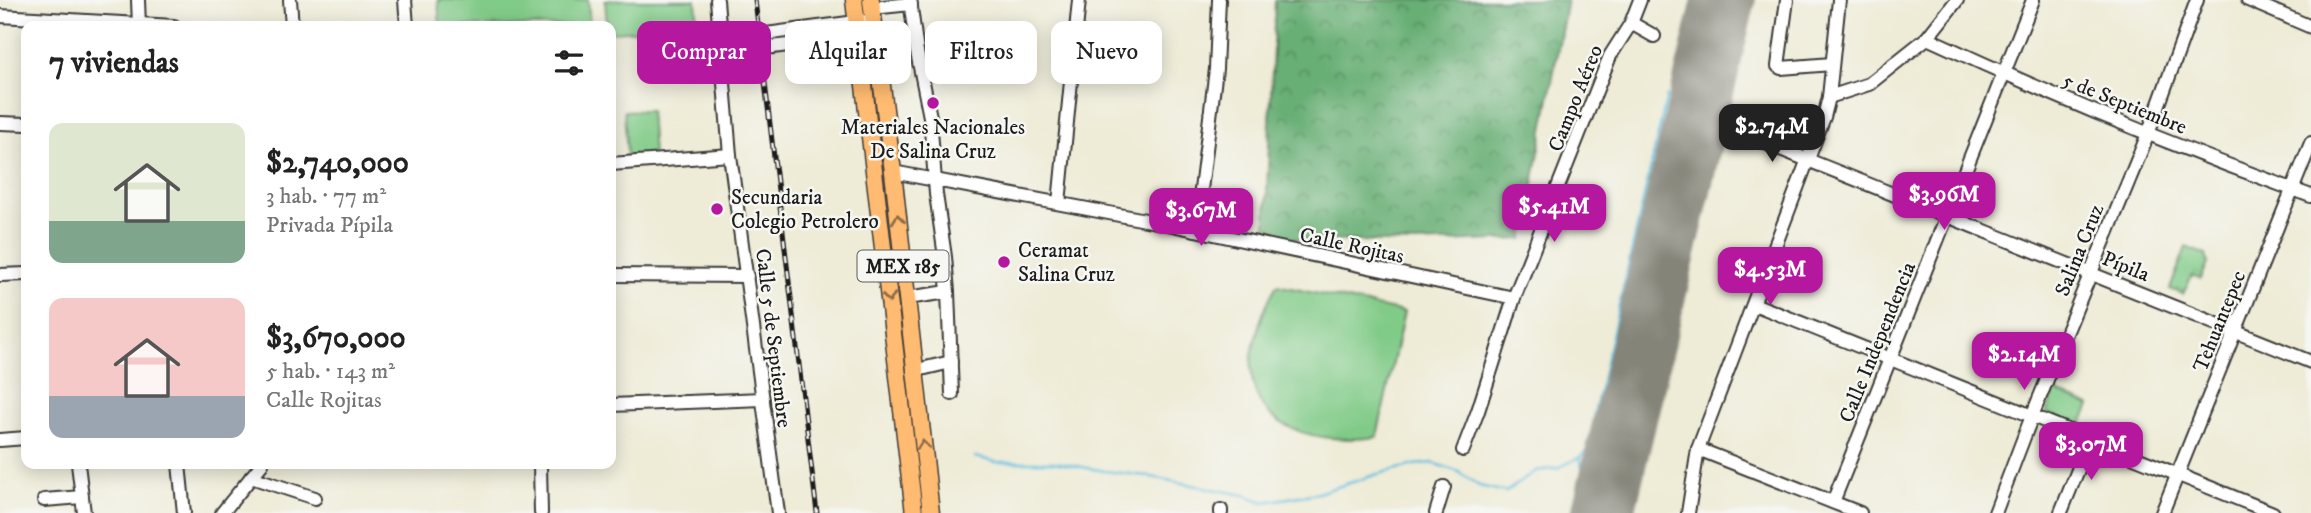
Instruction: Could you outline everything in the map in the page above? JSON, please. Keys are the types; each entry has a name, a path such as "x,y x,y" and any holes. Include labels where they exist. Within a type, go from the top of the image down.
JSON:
{"main road":[{"name":"MEX 185","path":"854,0 868,20 893,172 931,513"},
{"name":"MEX 185","path":"868,20 914,513"}],"street":[{"path":"138,0 139,21"},
{"path":"290,0 292,21"},
{"path":"405,0 407,21"},
{"name":"Calle 5 de Septiembre","path":"717,0 719,21"},
{"path":"1059,203 1079,0"},
{"path":"1196,230 1216,69 1219,0"},
{"name":"Campo Aéreo","path":"1463,450 1479,411 1514,298 1610,55 1631,23 1640,0"},
{"path":"1787,0 1778,66 1781,68 1832,64"},
{"path":"1688,513 1698,449 1808,161 1829,97 1839,0"},
{"path":"1829,97 1869,84 1927,38 1957,0"},
{"name":"Calle Independencia","path":"1839,507 1891,359 2033,0"},
{"name":"Salina Cruz","path":"1996,513 2032,416 2148,134 2197,0"},
{"path":"2248,0 2311,27"},
{"path":"771,43 868,20 911,2 917,52 930,117 948,292 952,394"},
{"path":"0,16 77,21"},
{"path":"771,33 868,20"},
{"path":"1631,23 1654,36"},
{"name":"5 de Septiembre","path":"1927,38 2004,74 2148,134 2311,196"},
{"name":"Calle 5 de Septiembre","path":"724,84 730,155 778,513"},
{"path":"0,123 21,124"},
{"name":"Pípila","path":"1748,136 2311,362"},
{"name":"Tehuantepec","path":"2162,513 2311,143"},
{"path":"616,164 730,155"},
{"name":"Calle Rojitas","path":"893,172 1196,230 1514,298"},
{"path":"0,275 21,274"},
{"path":"616,275 747,276"},
{"path":"907,298 948,292"},
{"path":"1754,304 2273,513"},
{"path":"914,371 951,362"},
{"path":"616,405 763,399"},
{"path":"0,440 21,438"},
{"path":"2061,512 2090,440"},
{"path":"1698,449 1839,507 1860,513"},
{"path":"79,469 84,513"},
{"path":"180,469 184,513"},
{"path":"222,513 257,469"},
{"path":"540,469 541,513"},
{"path":"251,477 315,498"},
{"path":"1436,513 1444,487"},
{"path":"44,500 82,497"}],"green space":[{"path":"438,0 588,0 590,21 440,21"},
{"path":"605,0 696,0 698,21 637,21 637,31 616,32 616,21 607,21"},
{"path":"1275,0 1567,0 1523,239 1416,243 1265,238"},
{"path":"650,110 653,155 627,156 624,111"},
{"path":"2186,247 2206,255 2208,263 2201,279 2192,276 2183,294 2170,289"},
{"path":"1277,285 1404,312 1377,437 1326,438 1303,433 1283,424 1266,410 1256,392 1251,369 1259,325"},
{"path":"2055,391 2090,406 2080,427 2046,413"}],"waterway":[{"path":"1574,513 1587,495 1580,457 1595,439 1594,415 1667,96"},
{"path":"975,457 996,462 1054,462 1146,476 1244,495 1264,502 1318,493 1378,474 1433,463 1459,472 1479,486 1506,492 1536,471 1558,468 1580,457"}],"runway":[{"path":"1603,513 1724,0"}],"railway":[{"path":"755,0 817,513"}],"place":[{"name":"Materiales Nacionales De Salina Cruz","path":"933,103"},
{"name":"Secundaria Colegio Petrolero","path":"717,209"},
{"name":"Ceramat Salina Cruz","path":"1004,262"}]}
